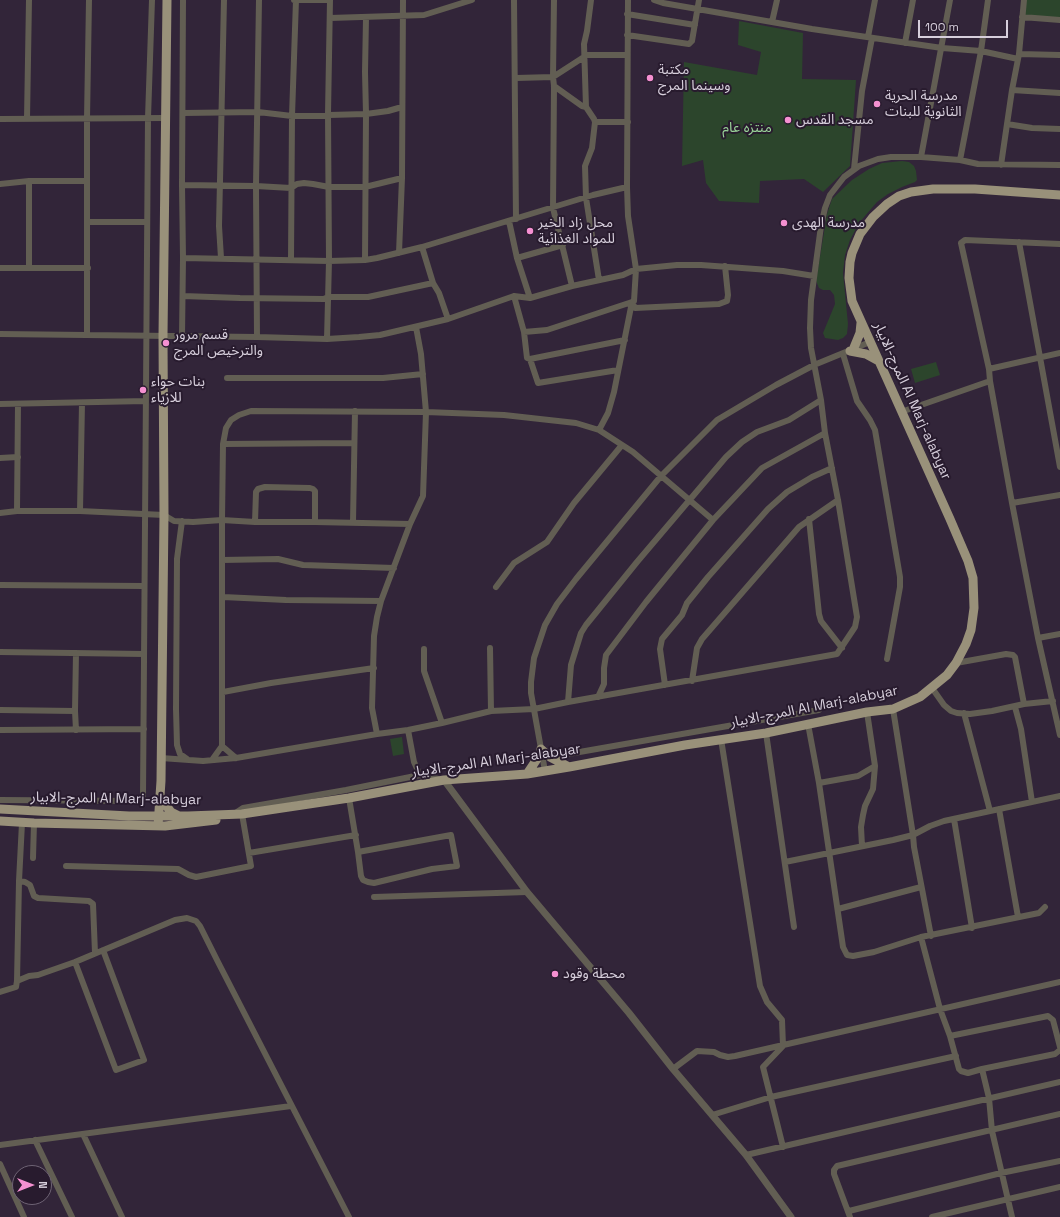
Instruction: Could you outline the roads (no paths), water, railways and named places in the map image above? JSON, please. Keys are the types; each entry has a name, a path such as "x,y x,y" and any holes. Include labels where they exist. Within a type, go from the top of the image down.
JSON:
{"main road":[{"path":"161,826 164,515 163,336 167,0"},
{"name":"المرج-الابيار Al Marj-alabyar","path":"0,821 22,823 161,826 225,819 235,815 349,798 444,780 527,774 685,745 766,733 893,708 920,697 947,675 956,663 966,644 971,630 974,608 973,578 968,561 953,526 900,412 852,301 850,288 850,262 852,253 866,224 879,210 895,199 911,192 933,189 975,189 1060,195"},
{"path":"861,322 860,333 848,351 866,354 878,360"},
{"path":"527,774 544,753 569,767"},
{"path":"144,816 162,802"},
{"path":"162,802 171,812 179,816"},
{"name":"المرج-الابيار Al Marj-alabyar","path":"0,809 144,816 235,815"}],"street":[{"path":"27,119 30,0"},
{"path":"87,335 87,119 89,0"},
{"path":"0,800 140,800 144,793 144,586 146,513 148,118 152,0"},
{"path":"182,336 183,0"},
{"path":"221,258 219,226 224,0"},
{"path":"257,337 258,298 256,186 259,0"},
{"path":"292,0 330,0 328,114 329,261 327,339"},
{"path":"291,260 292,116 296,0"},
{"path":"400,253 403,0"},
{"path":"330,18 424,15 472,0"},
{"path":"514,0 516,78 516,219"},
{"path":"554,0 553,208 572,286"},
{"path":"586,107 584,44 591,0"},
{"path":"599,430 608,413 614,392 632,302 634,301 636,269 628,216 627,187 628,0"},
{"path":"654,0 772,22 905,43 1018,56 1060,55"},
{"path":"627,35 689,44 692,41 699,0"},
{"path":"772,22 777,0"},
{"path":"854,169 862,90 876,0"},
{"path":"905,43 913,0"},
{"path":"922,157 950,0"},
{"path":"960,160 981,51 988,0"},
{"path":"1000,165 1018,56 1024,0"},
{"path":"627,14 695,24"},
{"path":"1022,17 1060,20"},
{"path":"365,260 366,18"},
{"path":"516,78 553,77 587,55 627,55"},
{"path":"554,86 580,103 582,106 586,107 595,122 592,148 585,166 586,198 598,280"},
{"path":"1012,90 1060,93"},
{"path":"183,113 258,112 292,116 366,114 388,111 402,107"},
{"path":"0,119 165,118"},
{"path":"595,122 628,122"},
{"path":"1007,124 1032,128 1060,129"},
{"path":"161,758 212,760 236,758 408,730 491,711 534,709 837,654 855,627 857,617 838,500 825,433 821,400 814,365 810,328 814,276 821,226 830,195 844,177 854,169 878,159 891,157 922,157 960,160 978,164 1060,165"},
{"path":"182,185 291,188 298,184 304,183 329,187 365,187 402,178"},
{"path":"0,184 29,181 87,181"},
{"path":"29,181 29,267"},
{"path":"183,258 329,261 365,260 422,247 627,187"},
{"path":"509,221 530,298"},
{"path":"87,222 147,222"},
{"path":"1060,244 965,240 961,243 989,368 1012,503 1038,638 1060,735"},
{"path":"1019,242 1060,467"},
{"path":"518,258 563,245"},
{"path":"422,247 433,283 448,319"},
{"path":"0,334 327,339 380,335 416,327 448,319 514,296 530,298 572,286 623,275 636,269 677,265 725,266 783,271 814,276"},
{"path":"632,302 635,308 719,304 727,301 728,294 725,266"},
{"path":"0,268 88,268"},
{"path":"183,296 258,298 368,297 433,283"},
{"path":"514,296 524,332 527,358 530,359 538,383 618,370"},
{"path":"524,332 554,328 632,302"},
{"path":"376,734 372,708 374,636 381,601 410,524 423,496 426,412 423,374 416,327"},
{"path":"530,359 625,340"},
{"path":"545,771 544,753 531,693 534,658 545,625 576,579 661,476 713,423 722,416 814,365 870,342"},
{"path":"848,351 857,401 875,430 899,569 900,587 887,659"},
{"path":"989,368 1060,353"},
{"path":"227,378 383,378 423,374"},
{"path":"900,412 990,381"},
{"path":"568,702 572,661 581,633 637,562 726,457 745,440 757,432 789,420 821,400"},
{"path":"0,404 146,401"},
{"path":"80,511 82,403"},
{"path":"17,511 18,404"},
{"path":"212,760 222,746 223,444 226,428 231,420 239,415 252,411 426,412 504,415 576,423 599,430 639,456 714,520"},
{"path":"353,522 355,411"},
{"path":"598,697 604,684 606,655 646,602 714,520 762,468 825,433"},
{"path":"223,444 354,443"},
{"path":"496,587 514,563 547,542 574,503 622,445"},
{"path":"0,458 18,457"},
{"path":"665,685 660,649 662,639 682,615 686,603 768,509 787,492 812,477 832,468"},
{"path":"255,522 256,492 258,489 265,487 313,489 315,491 315,522"},
{"path":"1012,503 1060,495"},
{"path":"692,681 697,648 702,639 798,527 838,500"},
{"path":"0,513 17,511 80,511 146,513 164,515 174,521 222,520 255,522 353,522 410,524"},
{"path":"808,519 819,614 822,621 842,648"},
{"path":"182,521 177,559 177,745 180,754 189,760"},
{"path":"222,560 278,559 303,565 394,568"},
{"path":"0,585 144,586"},
{"path":"223,597 286,600 381,601"},
{"path":"1038,638 1060,634"},
{"path":"424,648 424,671 442,723"},
{"path":"490,648 491,711"},
{"path":"0,652 144,654"},
{"path":"76,653 76,730"},
{"path":"956,663 1012,654 1015,657 1024,704"},
{"path":"223,692 270,683 374,668"},
{"path":"932,688 944,705 951,711 964,713 992,711 1024,704 1053,701"},
{"path":"1015,707 1021,729 1032,802"},
{"path":"893,708 914,847 931,936"},
{"path":"0,710 75,711"},
{"path":"544,753 683,733 819,710"},
{"path":"862,846 861,827 865,806 873,788 875,766 867,712"},
{"path":"964,713 990,811"},
{"path":"808,724 820,783 829,853 845,953 849,956 853,956 874,952 921,938 1039,913 1045,907"},
{"path":"0,730 144,729"},
{"path":"408,730 414,762 420,775"},
{"path":"683,733 685,745"},
{"path":"766,733 794,927"},
{"path":"721,739 760,986 767,1002 782,1020 783,1046 763,1067 783,1147"},
{"path":"222,746 236,758"},
{"path":"820,783 858,776 875,766"},
{"path":"66,866 178,869 188,875 196,877 251,866 249,853 235,815 237,811 243,808 420,775 444,780 527,892 746,1155 791,1217"},
{"path":"785,862 913,835 937,823 1060,796"},
{"path":"349,798 356,835 358,852 361,876 363,880 374,883 432,869 457,866 451,835 358,852"},
{"path":"999,809 1018,917"},
{"path":"954,819 972,928"},
{"path":"0,992 16,987 17,981 22,823"},
{"path":"33,858 34,823"},
{"path":"249,853 356,835"},
{"path":"19,881 30,885 34,896 38,898 89,901 94,904 96,953"},
{"path":"838,909 921,887"},
{"path":"374,897 527,892"},
{"path":"17,981 29,976 38,976 75,962 175,920 187,918 196,921 200,926 349,1217"},
{"path":"921,938 940,1010 956,1056 958,1069 968,1073 1055,1054 1060,1048 1058,1033 1053,1020 1048,1016 950,1036"},
{"path":"75,962 116,1070 144,1060 103,950"},
{"path":"18,966 29,976"},
{"path":"673,1069 697,1051 714,1052 720,1056 728,1057 783,1046 875,1023 940,1010 1060,982"},
{"path":"712,1115 771,1097 956,1056"},
{"path":"982,1069 990,1098 992,1131 1012,1217"},
{"path":"746,1155 1060,1082"},
{"path":"0,1145 291,1106"},
{"path":"1060,1114 837,1166 834,1170 834,1174 849,1214 1001,1173 1060,1161"},
{"path":"83,1134 122,1217"},
{"path":"35,1140 72,1217"},
{"path":"0,1164 24,1217"},
{"path":"932,1217 1060,1187"}],"place":[{"name":"مكتبة وسينما المرج","path":"650,78"},
{"name":"مدرسة الحرية الثانوية للبنات","path":"877,104"},
{"name":"مسجد القدس","path":"788,120"},
{"name":"مدرسة الهدى","path":"784,223"},
{"name":"محل زاد الخير للمواد الغذائية","path":"530,231"},
{"name":"قسم مرور والترخيص المرج","path":"166,343"},
{"name":"بنات حواء للازياء","path":"143,390"},
{"name":"محطة وقود","path":"555,974"}],"park label":[{"name":"منتزه عام","path":"747,128"}]}
